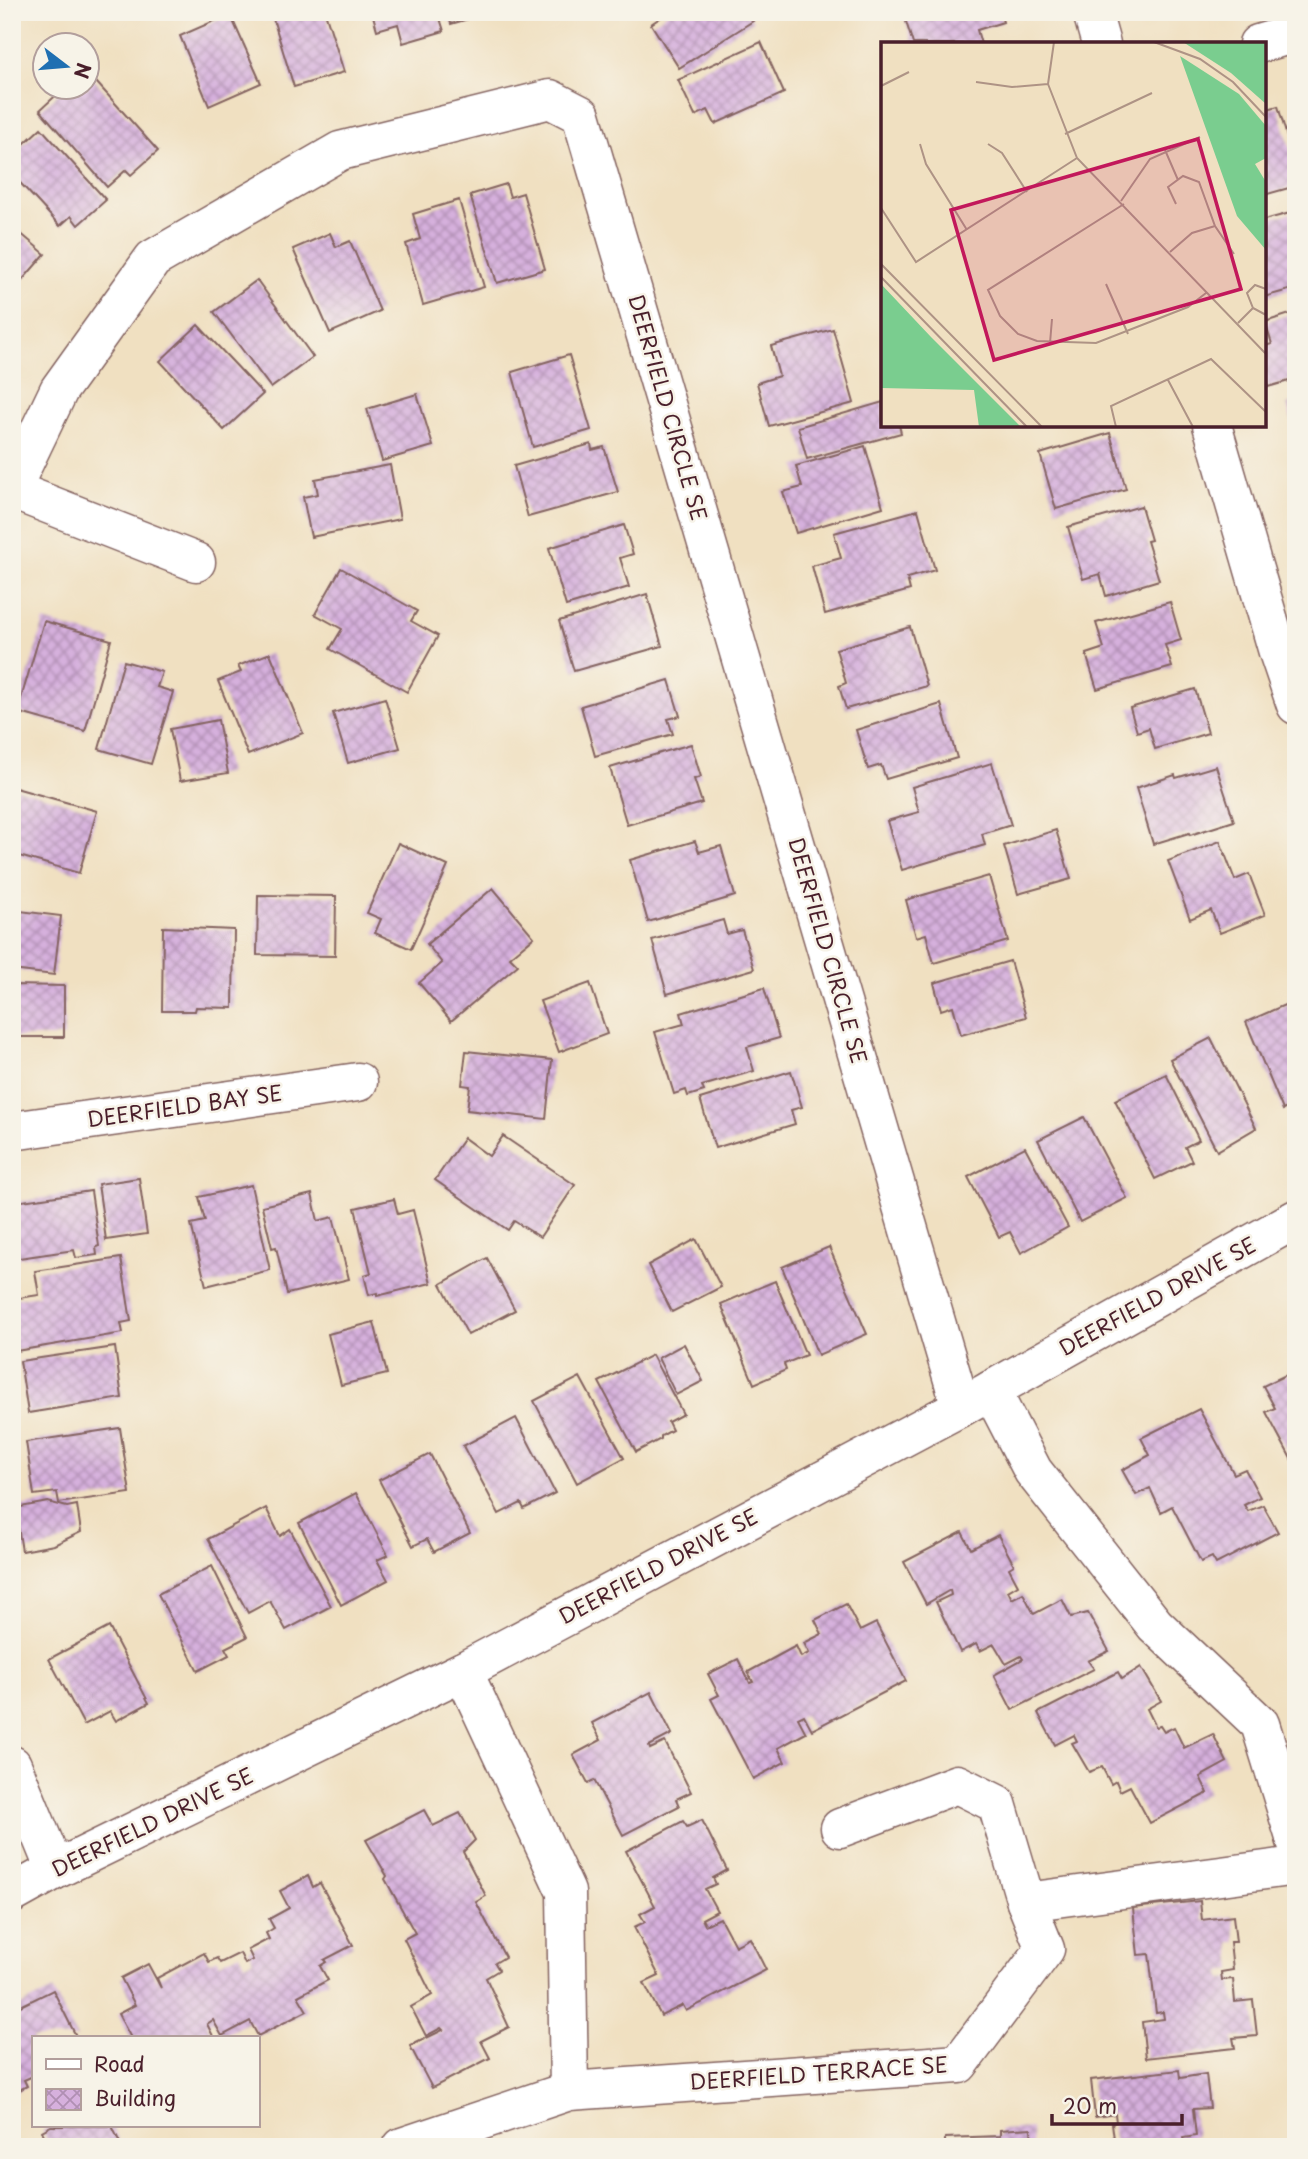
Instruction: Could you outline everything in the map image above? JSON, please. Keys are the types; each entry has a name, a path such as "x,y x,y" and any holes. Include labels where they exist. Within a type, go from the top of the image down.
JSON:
{"street":[{"path":"1092,12 1100,42"},
{"path":"1265,42 1296,33"},
{"name":"DEERFIELD CIRCLE SE","path":"12,489 60,390 153,259 340,151 550,99 581,115 976,1399"},
{"path":"1213,427 1287,649 1296,705"},
{"path":"12,489 196,562"},
{"name":"DEERFIELD BAY SE","path":"12,1131 358,1082"},
{"name":"DEERFIELD DRIVE SE","path":"12,1894 55,1870 463,1671 976,1399 1296,1219"},
{"path":"976,1399 1155,1625 1260,1724 1296,1841"},
{"path":"463,1671 566,1892 569,2091"},
{"path":"12,1765 55,1870"},
{"name":"DEERFIELD TERRACE SE","path":"402,2147 569,2091 959,2064 1045,1949 1026,1902 997,1804 957,1784 841,1828"},
{"path":"1026,1902 1296,1866"}],"building":[{"path":"271,12 325,12 344,72 294,87"},
{"path":"372,12 438,12 444,31 403,43 398,24 377,30"},
{"path":"448,12 489,12 489,13 451,24"},
{"path":"669,12 747,12 753,21 679,68 651,24"},
{"path":"903,12 1000,12 1003,22 977,30 980,42 912,42"},
{"path":"230,14 261,83 209,106 180,36"},
{"path":"761,42 784,93 715,124 708,110 695,116 678,80"},
{"path":"102,89 158,151 131,175 126,170 107,187 40,110 49,102 102,102"},
{"path":"1278,106 1296,168 1296,186 1266,194 1266,109"},
{"path":"41,128 106,200 78,225 71,216 60,226 12,174 12,155"},
{"path":"506,184 510,197 523,193 545,269 497,283 470,195"},
{"path":"459,200 484,287 423,305 406,244 420,239 413,214"},
{"path":"1290,213 1296,232 1296,288 1266,296 1266,219"},
{"path":"12,226 45,254 12,292"},
{"path":"330,233 336,247 350,241 380,311 330,333 293,249"},
{"path":"257,280 313,357 271,388 214,312"},
{"path":"1296,312 1296,379 1268,387 1266,346 1272,344 1266,322"},
{"path":"198,325 263,394 224,430 160,361"},
{"path":"833,329 854,403 769,426 757,383 779,376 771,346"},
{"path":"569,355 591,430 533,447 512,372"},
{"path":"417,394 433,446 382,461 367,409"},
{"path":"1296,402 1296,431 1295,431 1287,405"},
{"path":"881,403 881,427 900,427 901,433 807,459 798,427"},
{"path":"1110,433 1126,489 1056,509 1040,454"},
{"path":"591,444 592,450 604,447 618,492 528,517 514,466"},
{"path":"865,446 883,507 796,533 783,492 802,487 796,466"},
{"path":"390,465 400,519 311,537 303,497 318,494 315,479"},
{"path":"1141,506 1151,540 1147,541 1159,580 1106,596 1100,574 1083,579 1068,527"},
{"path":"918,510 935,570 907,578 910,590 825,614 812,566 841,558 834,533"},
{"path":"624,525 633,554 620,558 629,587 566,606 549,548"},
{"path":"341,568 417,611 411,621 438,636 407,692 330,649 342,629 315,614"},
{"path":"647,594 662,646 574,671 559,621"},
{"path":"1170,602 1181,640 1165,645 1172,667 1097,689 1086,654 1104,648 1096,623"},
{"path":"44,621 111,640 85,731 17,712"},
{"path":"910,627 927,686 846,709 839,686 846,683 836,649"},
{"path":"270,653 303,733 248,755 218,681 241,672 238,666"},
{"path":"124,661 162,672 157,687 173,692 151,764 99,749"},
{"path":"669,680 680,716 668,719 673,734 595,756 581,706"},
{"path":"1195,689 1208,733 1155,749 1149,728 1137,732 1130,708"},
{"path":"385,698 400,748 348,763 333,713"},
{"path":"941,704 957,758 886,779 881,765 868,769 856,730"},
{"path":"218,720 228,773 180,781 170,729"},
{"path":"691,744 701,777 694,779 702,803 627,825 610,768"},
{"path":"992,763 1011,825 982,834 985,845 902,870 887,821 919,812 912,787"},
{"path":"1216,766 1234,821 1153,844 1136,788 1175,775 1176,778"},
{"path":"12,787 97,811 79,873 12,854"},
{"path":"1056,830 1071,879 1018,894 1004,846"},
{"path":"695,841 699,852 721,846 735,896 648,922 630,860"},
{"path":"1220,841 1235,880 1249,874 1265,915 1220,933 1211,910 1190,919 1168,861"},
{"path":"398,843 448,866 411,949 375,933 381,919 367,913"},
{"path":"989,876 1008,941 934,963 926,934 916,937 906,900"},
{"path":"493,888 534,937 510,957 518,965 451,1021 419,983 442,963 427,944"},
{"path":"258,895 336,896 335,956 257,955"},
{"path":"12,910 61,916 54,975 12,970"},
{"path":"723,920 727,934 742,930 754,969 667,994 652,940"},
{"path":"163,927 234,930 233,1008 196,1007 195,1011 162,1011"},
{"path":"1010,961 1026,1017 961,1035 953,1006 941,1010 934,983"},
{"path":"590,983 607,1034 559,1052 540,1001"},
{"path":"12,985 64,986 64,1037 12,1037"},
{"path":"764,988 779,1038 747,1047 754,1071 702,1086 704,1091 688,1096 686,1090 674,1094 655,1032 684,1024 681,1013"},
{"path":"1296,1000 1296,1107 1283,1110 1246,1022"},
{"path":"1211,1038 1256,1128 1217,1151 1170,1059"},
{"path":"466,1051 552,1060 546,1119 467,1110 470,1086 462,1085"},
{"path":"791,1071 802,1107 791,1110 795,1124 715,1148 700,1099"},
{"path":"1166,1074 1199,1140 1185,1147 1192,1161 1155,1179 1115,1100"},
{"path":"1084,1117 1127,1198 1080,1222 1038,1140"},
{"path":"503,1136 575,1185 540,1237 514,1221 508,1230 435,1180 464,1138 489,1156"},
{"path":"1025,1147 1068,1227 1021,1253 1010,1232 999,1237 968,1177"},
{"path":"139,1178 147,1234 106,1240 98,1184"},
{"path":"251,1185 270,1270 206,1286 191,1224 205,1221 199,1197"},
{"path":"91,1191 99,1246 96,1247 97,1255 76,1258 74,1250 12,1259 12,1218 17,1217 15,1202"},
{"path":"312,1194 318,1221 333,1217 349,1279 287,1294 276,1247 272,1248 262,1206"},
{"path":"394,1199 398,1214 413,1210 431,1283 377,1296 377,1293 369,1295 364,1275 371,1273 355,1208"},
{"path":"696,1239 721,1287 672,1312 648,1265"},
{"path":"829,1247 867,1334 818,1355 782,1267"},
{"path":"121,1258 131,1321 121,1323 123,1333 16,1351 12,1329 12,1299 39,1295 35,1271"},
{"path":"487,1258 515,1310 468,1335 441,1284"},
{"path":"775,1281 806,1355 784,1364 786,1370 754,1384 721,1304"},
{"path":"374,1322 387,1374 341,1385 328,1334"},
{"path":"684,1344 703,1381 676,1395 658,1358"},
{"path":"115,1347 122,1398 28,1413 20,1361"},
{"path":"652,1355 683,1414 668,1422 672,1430 661,1436 661,1439 636,1452 599,1382"},
{"path":"1296,1370 1296,1468 1266,1412 1275,1408 1263,1386"},
{"path":"580,1377 624,1458 577,1483 534,1401"},
{"path":"1199,1409 1234,1474 1245,1469 1260,1497 1244,1505 1248,1511 1263,1505 1278,1532 1216,1564 1212,1557 1201,1562 1172,1506 1161,1512 1150,1488 1136,1495 1122,1470 1150,1455 1141,1438"},
{"path":"516,1418 555,1493 524,1509 521,1503 499,1514 463,1446"},
{"path":"120,1428 130,1493 59,1503 57,1492 34,1495 26,1442"},
{"path":"430,1454 470,1533 434,1552 427,1539 413,1546 379,1480"},
{"path":"356,1493 388,1555 377,1560 388,1580 341,1605 299,1523"},
{"path":"48,1502 67,1507 77,1505 81,1532 54,1545 22,1551 15,1508"},
{"path":"266,1508 280,1536 290,1529 331,1606 286,1630 270,1601 248,1613 208,1539"},
{"path":"962,1532 971,1549 998,1535 1014,1565 1009,1568 1018,1585 1008,1591 1012,1599 1023,1593 1034,1614 1062,1599 1071,1617 1088,1613 1109,1651 1088,1661 1094,1669 1012,1710 994,1675 1023,1659 1021,1656 1006,1664 994,1644 980,1651 976,1644 960,1652 936,1602 951,1595 950,1590 926,1604 904,1562"},
{"path":"212,1566 247,1637 225,1648 229,1655 198,1671 158,1594"},
{"path":"846,1604 860,1631 876,1623 906,1681 812,1730 804,1715 798,1718 806,1733 778,1748 785,1762 753,1779 711,1699 719,1695 708,1674 738,1659 750,1683 753,1682 748,1672 796,1646 801,1657 809,1653 804,1643 822,1634 815,1620"},
{"path":"109,1627 149,1703 116,1721 110,1711 84,1725 49,1659"},
{"path":"1141,1667 1161,1701 1147,1709 1156,1727 1160,1726 1164,1732 1174,1727 1184,1748 1213,1734 1227,1762 1200,1777 1208,1793 1150,1823 1130,1786 1120,1791 1116,1781 1111,1784 1102,1767 1089,1772 1072,1743 1077,1741 1074,1735 1055,1745 1038,1713 1118,1672 1122,1679"},
{"path":"651,1692 672,1734 649,1746 650,1749 665,1742 691,1792 676,1799 679,1806 623,1835 594,1780 588,1783 573,1755 601,1740 592,1723"},
{"path":"424,1810 433,1826 460,1813 475,1840 463,1852 486,1896 476,1902 505,1957 495,1963 499,1970 486,1978 509,2027 481,2041 490,2058 432,2088 410,2046 443,2030 441,2028 426,2036 411,2007 432,1995 404,1939 415,1933 366,1840"},
{"path":"702,1820 727,1870 713,1878 716,1884 705,1889 717,1911 702,1919 705,1925 720,1918 735,1946 750,1938 766,1970 686,2011 683,2005 661,2016 644,1983 659,1976 634,1927 645,1922 640,1914 655,1906 626,1851 683,1821 687,1827"},
{"path":"308,1876 313,1887 320,1883 353,1945 324,1960 326,1962 320,1966 328,1980 298,1996 307,2011 258,2036 250,2021 222,2036 213,2020 207,2024 213,2036 130,2036 118,2014 135,2005 121,1978 148,1964 161,1988 157,1978 204,1953 209,1962 217,1958 220,1963 240,1953 245,1964 253,1960 248,1950 269,1939 266,1933 274,1928 269,1919 289,1908 280,1891"},
{"path":"1200,1901 1202,1920 1233,1916 1236,1942 1230,1942 1233,1970 1221,1972 1222,1980 1233,1979 1235,2002 1253,2000 1257,2036 1233,2038 1235,2048 1146,2058 1142,2022 1164,2019 1163,2012 1156,2013 1149,1954 1138,1955 1133,1908"},
{"path":"53,1990 76,2036 32,2036 32,2076 24,2080 27,2086 12,2094 12,2010"},
{"path":"1179,2070 1180,2078 1206,2074 1210,2108 1193,2109 1196,2136 1183,2138 1185,2147 1115,2147 1112,2123 1116,2122 1115,2114 1095,2117 1091,2080"},
{"path":"47,2128 113,2128 122,2147 42,2147 48,2144 42,2131"},
{"path":"1031,2128 1032,2147 945,2147 945,2138 1000,2136 1000,2130"}]}
